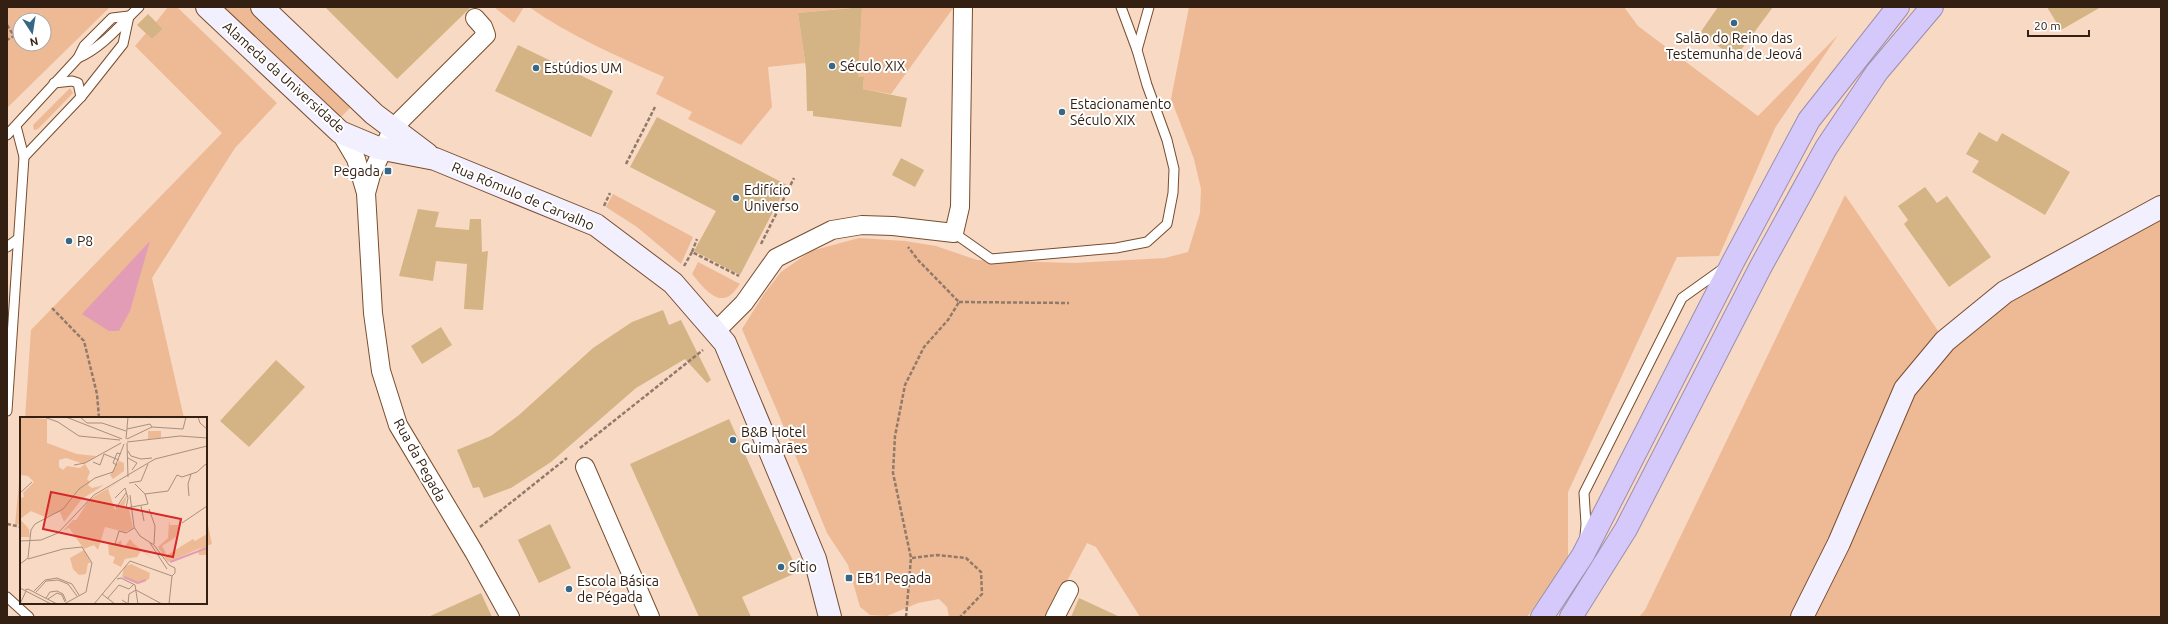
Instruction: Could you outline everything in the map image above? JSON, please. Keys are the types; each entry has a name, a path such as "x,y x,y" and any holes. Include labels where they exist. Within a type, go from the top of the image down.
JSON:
{"highway":[{"path":"1542,617 1583,555 1809,120 1898,7"},
{"path":"1571,617 1626,529 1760,268 1826,148 1877,72 1932,7"}],"street":[{"name":"Alameda da Universidade","path":"207,7 340,132 380,156 410,153 435,159"},
{"path":"262,7 364,105 435,159"},
{"path":"717,335 744,303 776,258 832,230 862,225 893,226 954,233 960,207 963,7"},
{"path":"366,193 371,175 393,128 486,35 483,27 476,18"},
{"path":"364,105 363,116 356,124 340,132 356,160 366,193"},
{"name":"Rua Rómulo de Carvalho","path":"435,159 596,225 673,283 725,343 815,559 830,617"},
{"name":"Rua da Pegada","path":"366,193 373,313 381,371 398,425 466,538 510,617"},
{"path":"1802,617 1839,543 1905,389 1945,341 2005,292 2161,207"},
{"path":"585,467 650,617"},
{"path":"1055,617 1069,590"}],"lane":[{"path":"7,135 78,58 90,53 104,43 138,7"},
{"path":"954,233 991,259 1116,248 1147,242 1167,224 1173,193 1174,169 1167,140 1121,7"},
{"path":"1137,50 1149,7"},
{"path":"24,157 81,97 123,44 129,16"},
{"path":"54,84 72,81 78,83 81,97"},
{"path":"7,411 24,157 16,126"},
{"path":"7,247 18,239"},
{"path":"1583,555 1586,524 1584,493 1682,298 1734,262"},
{"path":"7,597 29,617"}],"path":[{"path":"7,25 14,36 7,40"},
{"path":"626,164 655,107"},
{"path":"761,245 794,178"},
{"path":"893,226 918,260 958,302 1069,303"},
{"path":"673,283 692,252 697,239"},
{"path":"692,252 744,279"},
{"path":"906,617 912,558 893,473 895,436 905,385 924,347 948,320 958,302"},
{"path":"52,308 84,341 97,394 99,417"},
{"path":"577,450 717,335"},
{"path":"466,538 571,455"},
{"path":"7,524 20,527"},
{"path":"912,558 937,555 966,558 981,572 982,594 960,617"}],"shaded area":[{"path":"7,7 110,7 7,108"},
{"path":"168,7 177,7 277,103 235,148 152,278 184,417 25,417 31,330 222,133 135,46 146,33 152,39 163,29 156,22"},
{"path":"223,7 248,7 352,106 340,118"},
{"path":"494,7 524,7 514,23"},
{"path":"529,7 859,7 798,13 805,63 768,67 772,107 741,145 688,119 692,112 656,94 664,77 577,36"},
{"path":"862,7 954,7 891,94 863,89 864,78 858,77"},
{"path":"1189,7 1624,7 1638,26 1758,116 1838,35 1775,128 1719,256 1677,257 1568,492 1568,560 1527,617 1140,617 1096,547 1087,543 1048,617 949,617 947,607 939,599 918,603 887,616 870,615 860,607 848,565 827,533 742,329 764,294 781,272 811,251 859,238 905,241 936,246 977,260 1074,263 1165,258 1188,252 1200,213 1201,189 1194,159 1171,99"},
{"path":"70,88 73,93 38,129 34,130 33,125"},
{"path":"613,194 693,237 681,264 637,227 606,207"},
{"path":"1845,195 1945,341 2161,207 2161,617 1639,617 1645,610"},
{"path":"150,241 130,311 119,331 109,331 82,314"},
{"path":"698,262 740,284 729,296 718,298 708,292 692,274"},
{"path":"20,472 20,524 15,525"},
{"path":"207,521 212,544 207,546"}],"building":[{"path":"325,7 471,7 397,79"},
{"name":"Século XIX","path":"862,7 858,77 864,77 863,89 907,98 901,127 813,116 813,111 807,111 806,69 798,13"},
{"name":"Salão do Reino das Testemunha de Jeová","path":"1718,7 1773,7 1735,58 1700,33"},
{"path":"2047,7 2101,7 2061,30"},
{"path":"148,14 163,29 152,39 137,25"},
{"name":"Estúdios UM","path":"518,45 613,91 591,137 495,91"},
{"name":"Edifício Universo","path":"657,117 787,185 740,275 694,251 716,211 630,167"},
{"path":"1979,132 1997,142 2002,133 2070,172 2045,215 1972,172 1979,161 1966,154"},
{"path":"901,158 924,170 915,187 892,175"},
{"path":"1925,187 1937,203 1947,196 1991,257 1949,287 1904,224 1908,220 1898,206"},
{"path":"418,209 439,212 435,227 469,230 470,219 481,219 482,252 488,251 483,310 464,309 467,264 436,261 433,281 399,276"},
{"path":"663,310 669,325 681,320 711,380 707,383 685,359 636,388 551,462 511,488 484,498 479,487 473,488 457,450 491,436 519,415 593,348 632,322"},
{"path":"441,327 452,345 422,364 411,346"},
{"path":"276,360 305,387 249,447 220,421"},
{"path":"729,419 798,572 742,597 751,617 699,617 630,464"},
{"path":"550,524 571,568 539,583 518,540"},
{"path":"481,593 492,617 428,617"},
{"path":"1079,598 1120,617 1071,617"}],"place":[{"name":"Salão do Reino das Testemunha de Jeová","path":"1734,23"},
{"name":"Século XIX","path":"832,66"},
{"name":"Estúdios UM","path":"536,68"},
{"name":"Estacionamento Século XIX","path":"1062,112"},
{"name":"Pegada","path":"388,171"},
{"name":"Edifício Universo","path":"736,198"},
{"name":"P8","path":"69,241"},
{"name":"B&B Hotel Guimarães","path":"733,440"},
{"name":"Sítio","path":"781,567"},
{"name":"EB1 Pegada","path":"849,578"},
{"name":"Escola Básica de Pégada","path":"569,589"}]}
